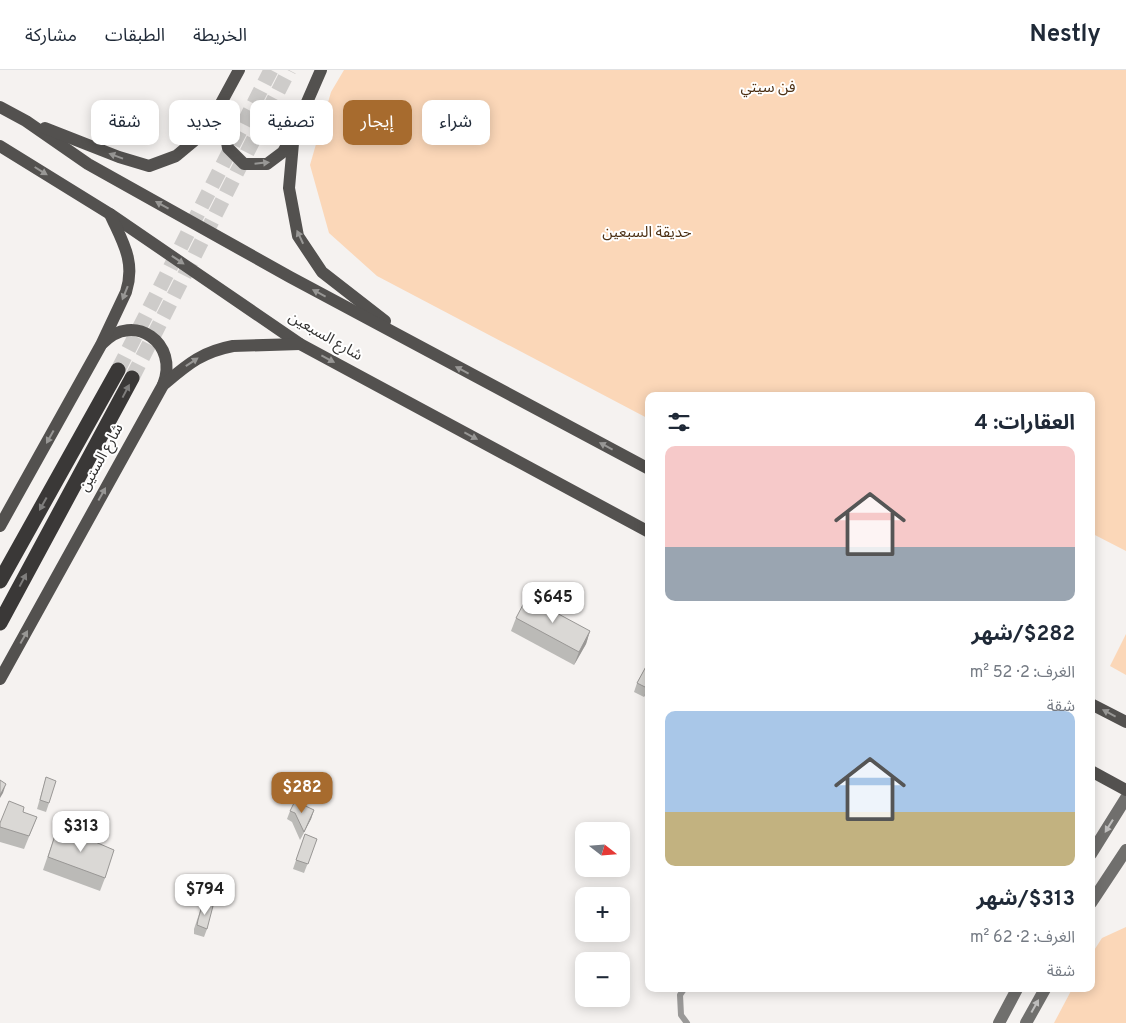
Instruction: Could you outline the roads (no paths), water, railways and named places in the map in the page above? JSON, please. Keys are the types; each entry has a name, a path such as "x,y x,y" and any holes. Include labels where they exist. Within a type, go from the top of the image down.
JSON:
{"highway":[{"name":"شارع الستين","path":"0,581 118,370"},
{"name":"شارع الستين","path":"0,623 132,378"}],"main road":[{"path":"223,100 239,70"},
{"path":"308,100 321,70"},
{"path":"0,107 26,121 88,164 282,273 645,467"},
{"path":"26,121 119,157 149,166 176,156 189,145"},
{"path":"227,145 228,148 244,164 267,164 283,152 287,145"},
{"path":"293,145 289,188 298,236 322,272 410,342"},
{"name":"شارع السبعين","path":"0,146 110,214 300,344 645,530"},
{"path":"0,526 101,345 126,292 130,265 110,214"},
{"path":"101,345 108,338 124,331 133,330 150,336 158,342 166,358 167,367 163,385"},
{"name":"شارع الستين","path":"0,679 163,385 191,361 222,348 238,345 300,344"},
{"path":"1095,706 1126,722"},
{"path":"1095,773 1126,790"}],"street":[{"path":"1095,848 1126,798"},
{"path":"1095,897 1126,850"},
{"path":"999,1023 1015,992"},
{"path":"1026,1023 1042,992"}],"lane":[{"path":"682,992 680,995 681,1015 687,1023"}],"tunnel":[{"path":"118,370 271,70"},
{"path":"132,378 289,70"}],"park label":[{"name":"فن سيتي","path":"768,88"},
{"name":"حديقة السبعين","path":"647,233"}]}
